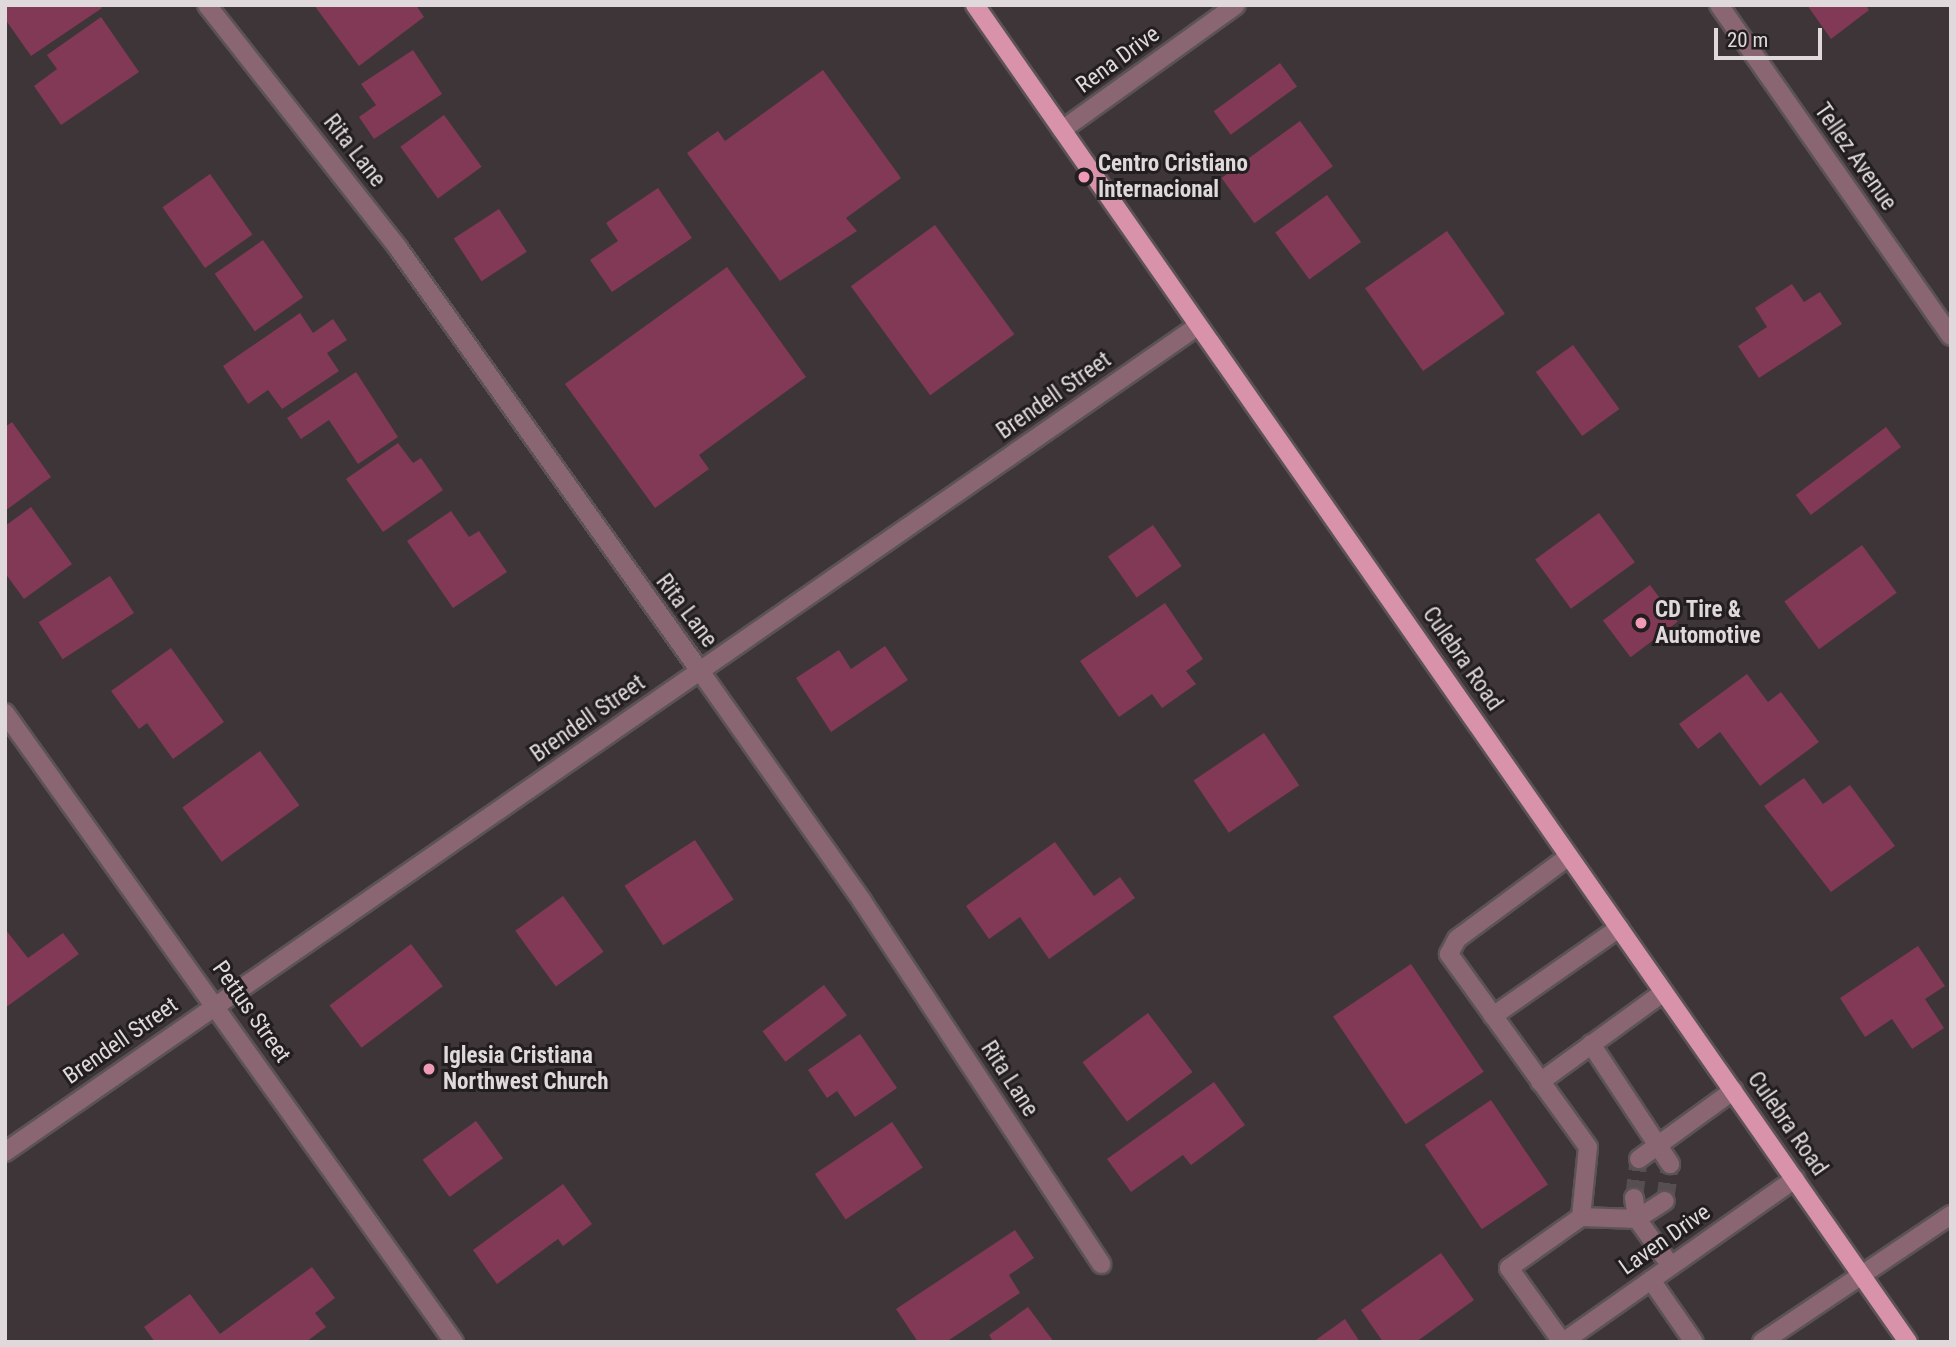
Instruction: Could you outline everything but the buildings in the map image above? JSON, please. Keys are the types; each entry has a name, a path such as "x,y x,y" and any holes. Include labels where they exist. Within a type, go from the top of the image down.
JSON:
{"main road":[{"name":"Culebra Road","path":"975,5 1908,1342"}],"street":[{"name":"Rita Lane","path":"207,5 398,248 700,671 862,901 1101,1264"},
{"name":"Rena Drive","path":"1062,130 1236,5"},
{"name":"Tellez Avenue","path":"1719,5 1951,336"},
{"name":"Brendell Street","path":"5,1152 1198,326"},
{"name":"Pettus Street","path":"5,713 454,1342"},
{"path":"1569,856 1453,946 1449,954 1588,1147 1581,1217"},
{"path":"1493,1016 1619,928"},
{"path":"1540,1082 1664,992"},
{"path":"1591,1044 1659,1140 1670,1164"},
{"path":"1639,1159 1659,1140 1734,1090"},
{"name":"Laven Drive","path":"1562,1342 1795,1179"},
{"path":"1634,1198 1637,1219 1671,1266"},
{"path":"1562,1342 1509,1268 1581,1217 1637,1219 1665,1201"},
{"path":"1762,1342 1951,1215"},
{"path":"1651,1280 1694,1342"}],"tunnel":[{"path":"1634,1198 1639,1159"},
{"path":"1665,1201 1670,1164"}],"place":[{"name":"Centro Cristiano Internacional","path":"1084,177"},
{"name":"CD Tire & Automotive","path":"1641,623"},
{"name":"Iglesia Cristiana Northwest Church","path":"429,1069"}]}
